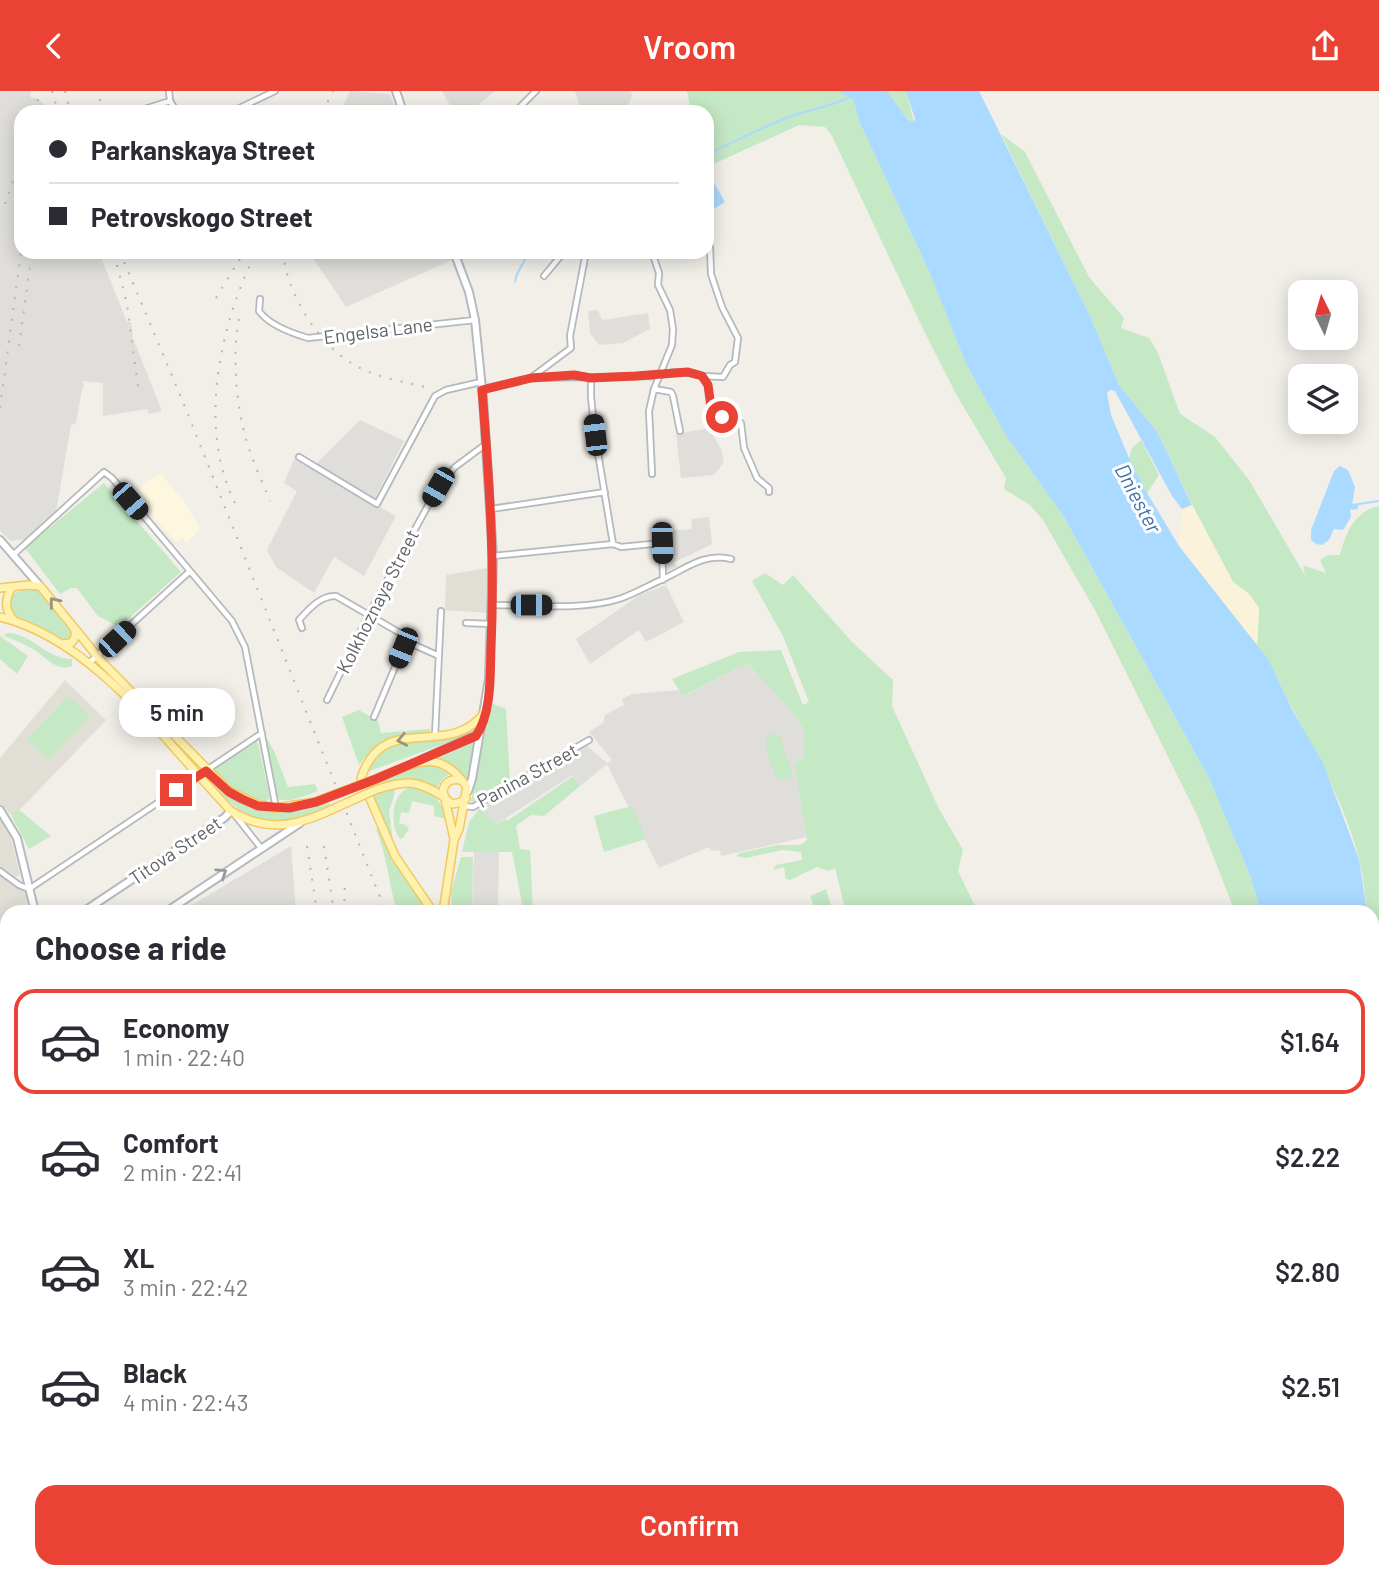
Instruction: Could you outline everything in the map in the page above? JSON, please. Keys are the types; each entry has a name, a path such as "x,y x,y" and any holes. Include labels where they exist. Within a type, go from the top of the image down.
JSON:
{"main road":[{"path":"0,588 40,586 98,657 206,771 229,792 258,806 289,808 316,802 421,760 442,763 454,770 467,794 454,840 444,905"},
{"path":"12,587 6,605 14,621"},
{"path":"0,617 61,643 89,663 122,692 231,811 259,824 300,824 375,790 405,781 414,782 457,804 467,794"},
{"path":"61,643 74,640 76,634 73,626"},
{"path":"428,905 395,856 360,778 365,765 376,750 395,739 458,734 477,723 485,712"},
{"path":"454,840 444,798 444,786 451,779 461,780"}],"street":[{"path":"169,91 173,105"},
{"path":"246,105 275,91"},
{"path":"522,105 536,91"},
{"path":"157,105 170,101"},
{"path":"457,259 469,292 475,320 493,556 493,605 485,712 467,794"},
{"path":"544,276 558,259"},
{"path":"531,378 571,348 570,336 585,259"},
{"path":"652,474 648,419 654,389 672,345 673,329 670,310 658,285 659,273 654,259"},
{"path":"299,457 377,504 435,396 446,390 574,375 591,378 659,376 664,373 688,372 723,377 735,362 738,338 722,307 710,274 710,259"},
{"name":"Engelsa Lane","path":"260,299 259,311 263,316 289,332 308,338 415,324 475,320"},
{"path":"702,376 708,385 711,407 728,420 741,423 744,448 757,478 769,488 769,492"},
{"path":"591,378 594,422 612,544"},
{"path":"654,389 671,392 676,402 680,431"},
{"name":"Kolkhoznaya Street","path":"327,700 369,614 438,487 455,467 486,444"},
{"path":"13,555 104,472 112,478 232,621 240,636 247,657 276,808"},
{"path":"491,509 605,492"},
{"path":"0,540 40,586"},
{"path":"493,556 612,544 621,547 662,543 663,580"},
{"path":"493,605 576,605 611,600 663,580 707,558 731,559"},
{"path":"12,587 23,582 27,570"},
{"path":"89,663 190,571"},
{"path":"302,628 299,620 327,595 336,596 407,637 408,642 439,656"},
{"path":"435,736 441,611"},
{"path":"466,623 492,624"},
{"path":"374,717 408,642"},
{"path":"421,760 476,736 482,727"},
{"path":"29,889 262,733"},
{"name":"Panina Street","path":"464,806 473,807 589,740"},
{"path":"0,810 17,838 33,905"},
{"path":"231,811 261,848"},
{"name":"Titova Street","path":"94,905 231,811"},
{"path":"176,905 300,824"},
{"path":"0,871 29,889"}],"shaded area":[{"path":"0,91 31,91 30,97 45,105 14,105 14,259 102,259 127,322 131,322 133,338 162,411 148,414 148,409 103,416 103,383 83,381 84,388 76,423 71,425 56,512 26,539 11,541 0,531"},
{"path":"350,91 390,94 394,105 343,105"},
{"path":"442,91 495,91 478,105 450,105"},
{"path":"575,91 631,91 628,105 579,105"},
{"path":"314,259 452,259 452,260 346,307"},
{"path":"598,310 602,320 648,313 650,329 623,343 599,345 590,333 588,311"},
{"path":"360,420 404,441 375,498 316,464"},
{"path":"709,428 721,449 724,462 714,475 681,478 676,434"},
{"path":"294,459 396,516 364,576 334,557 314,593 276,567 267,550 297,491 284,483"},
{"path":"161,474 187,505 200,529 186,543 182,538 176,542 134,494 152,478"},
{"path":"709,517 712,544 675,562 677,567 664,572 663,543 666,531 692,529 691,519"},
{"path":"488,568 488,613 445,610 446,575"},
{"path":"666,585 684,622 646,642 639,630 590,664 576,639 640,595"},
{"path":"747,663 793,713 804,730 804,758 794,763 807,837 721,856 720,850 711,851 709,847 659,868 607,764 580,786 571,776 497,824 479,809 587,746 607,763 612,760 589,732 603,723 605,715 624,705 622,699 632,694 679,690 684,696"},
{"path":"65,680 106,720 13,817 0,804 0,758"},
{"path":"0,820 10,835 20,875 16,877 0,866"},
{"path":"291,846 295,905 192,905"},
{"path":"474,852 499,852 498,905 472,905"},
{"path":"0,875 26,892 27,902 26,905 0,905"}],"green space":[{"path":"687,91 838,91 852,96 859,121 928,269 967,366 1005,434 1064,517 1209,778 1251,878 1259,905 1232,905 1198,817 1095,610 1043,520 1030,505 1004,489 1006,478 956,394 831,134 825,127 799,125 714,164 714,105 690,105"},
{"path":"887,91 906,91 914,122 908,120"},
{"path":"1001,134 1025,152 1089,277 1124,318 1121,328 1149,338 1158,353 1180,414 1215,437 1249,480 1306,577 1305,566 1326,573 1320,560 1328,555 1340,555 1352,524 1363,513 1379,506 1379,905 1366,905 1359,858 1331,783 1272,669 1257,646 1259,608 1249,594 1233,582 1158,433 1119,385 1089,314"},
{"path":"1141,440 1159,475 1147,493 1129,458 1132,448"},
{"path":"104,483 181,572 119,627 98,616 77,588 60,594 25,548"},
{"path":"765,573 783,585 793,575 852,642 893,680 892,706 938,807 963,850 958,871 975,905 844,905 835,868 829,871 817,867 790,880 786,879 784,867 773,870 776,865 802,860 801,852 782,850 746,858 736,856 777,845 800,845 807,840 794,763 804,758 804,730 793,713 747,663 683,696 672,679 739,652 781,650 803,705 809,702 783,636 752,581"},
{"path":"33,589 38,591 71,632 72,637 65,642 46,630 13,617 13,595"},
{"path":"7,633 24,637 55,655 72,659 72,666 53,664 32,649 4,636"},
{"path":"0,636 28,656 17,674 0,659"},
{"path":"68,696 90,717 48,760 27,739"},
{"path":"491,703 506,709 510,782 473,802 471,801"},
{"path":"359,710 378,721 381,733 430,729 430,732 390,739 374,748 359,765 342,717"},
{"path":"473,729 460,738 367,772 372,759 382,750 396,744 446,737"},
{"path":"777,733 782,739 792,773 792,777 785,780 775,777 767,752 766,740"},
{"path":"268,740 288,787 315,784 318,791 292,800 280,800 265,741"},
{"path":"477,740 468,780 465,781 454,767 439,758"},
{"path":"255,741 258,743 270,798 266,802 237,791 211,770"},
{"path":"420,763 445,767 451,773 442,779 437,788 424,781 411,779 383,785 381,779"},
{"path":"572,777 580,786 544,816 531,815 516,826 520,849 530,850 533,905 522,905 512,852 462,852 469,822 479,809 497,824 506,819 507,821"},
{"path":"208,780 237,800 265,810 294,811 329,803 331,808 292,819 264,821 238,809"},
{"path":"413,786 435,797 446,819 434,816 434,806 412,801 409,813 401,812 399,823 409,829 400,839 394,825 394,809 400,794"},
{"path":"394,788 395,792 389,812 393,841 390,841 371,795"},
{"path":"632,806 646,839 604,852 594,816"},
{"path":"18,809 51,836 29,849 11,815"},
{"path":"380,828 392,863 393,861 424,905 395,905 376,829"},
{"path":"461,857 473,857 472,905 452,905 451,892"},
{"path":"826,889 831,905 814,905 810,896"}],"sand":[{"path":"1192,505 1233,582 1249,594 1259,608 1257,646 1179,546 1182,509"}],"water":[{"name":"Dniester","path":"838,91 887,91 908,120 914,122 906,91 979,91 1089,314 1119,385 1158,433 1192,505 1182,509 1172,496 1115,391 1110,390 1107,393 1111,415 1129,458 1179,546 1268,659 1292,709 1323,763 1359,859 1366,905 1259,905 1251,878 1209,778 1064,517 1005,434 967,366 928,269 859,121 853,99"},
{"path":"714,183 725,202 714,209"},
{"path":"1340,466 1348,470 1355,487 1352,505 1358,505 1358,509 1350,510 1351,517 1343,530 1334,529 1329,540 1322,545 1316,544 1311,540 1311,530 1334,471"}],"waterway":[{"path":"714,151 789,117 852,96"},
{"path":"515,282 525,259"},
{"path":"1352,505 1379,501"}],"railway":[{"path":"37,105 39,91"},
{"path":"52,91 56,105"},
{"path":"65,91 68,105"},
{"path":"100,91 100,105"},
{"path":"326,105 333,91"},
{"path":"5,204 14,178"},
{"path":"0,408 20,259"},
{"path":"19,346 31,259"},
{"path":"123,259 183,402 383,905"},
{"path":"216,298 240,259"},
{"path":"235,503 217,442 215,409 218,376 232,311 253,259"},
{"path":"284,259 297,300 316,330 340,355 370,372 425,387"},
{"path":"117,265 127,304 139,394"},
{"path":"239,319 236,379 240,410 248,447 270,501"},
{"path":"307,846 316,905"},
{"path":"324,846 333,905"},
{"path":"344,905 345,879"}],"route":[{"path":"176,790 206,771 229,792 242,799 258,806 289,808 316,802 376,779 476,736 482,727 485,712 493,611 493,546 482,390 531,378 574,375 591,378 659,376 664,373 688,372 702,376 708,385 711,407 722,417"}]}
